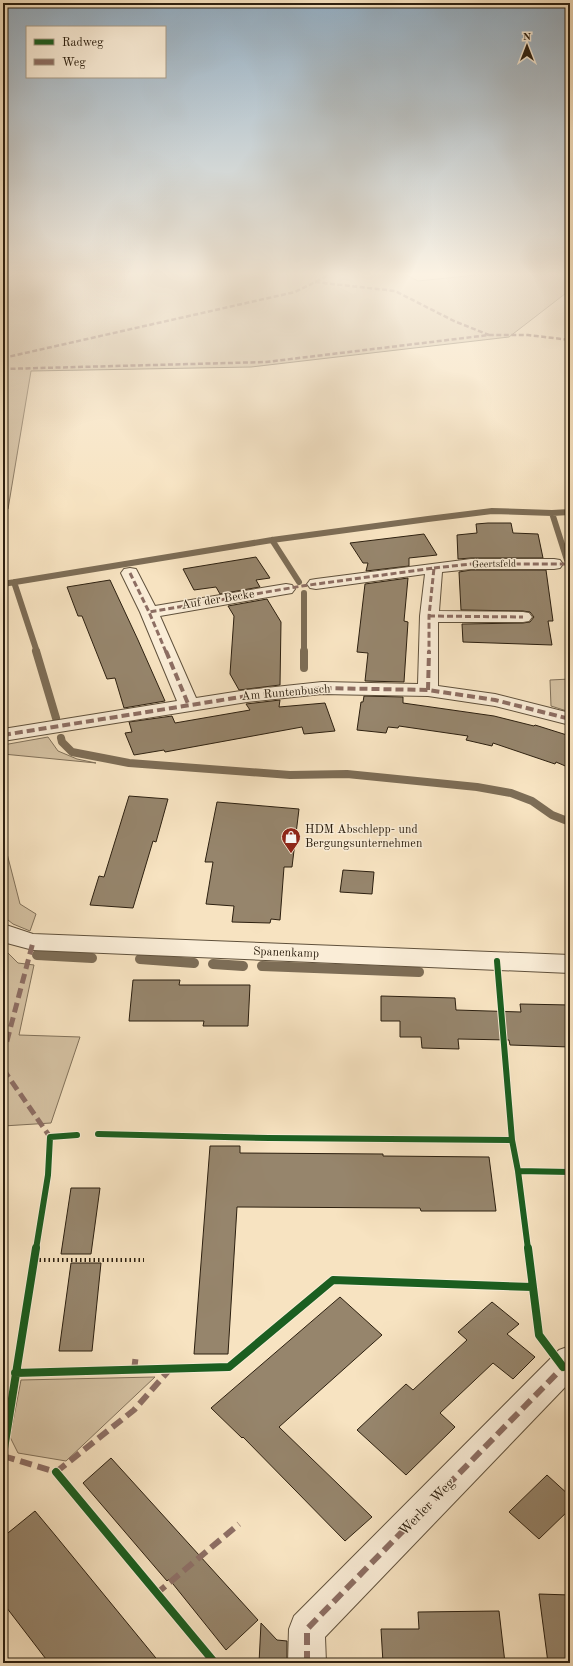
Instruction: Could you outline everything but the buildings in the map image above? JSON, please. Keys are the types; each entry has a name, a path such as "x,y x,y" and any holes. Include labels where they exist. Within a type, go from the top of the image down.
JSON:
{"street":[{"name":"Geertsfeld","path":"316,584 471,564 554,564"},
{"path":"428,690 429,616 434,568"},
{"path":"130,573 149,612 189,706"},
{"name":"Auf der Becke","path":"149,612 286,589"},
{"path":"429,616 523,617"},
{"name":"Am Runtenbusch","path":"3,736 247,696 322,688 428,690 495,700 570,719"},
{"name":"Spanenkamp","path":"3,932 18,938 40,943 570,964"},
{"name":"Werler Weg","path":"308,1663 307,1628 323,1614 570,1360"}],"path":[{"path":"35,1260 144,1260"}],"shaded area":[{"path":"3,353 374,353 251,367 31,371 8,509 3,514"},
{"path":"570,679 570,712 551,706 550,680"},
{"path":"48,737 58,751 77,759 96,763 3,754 3,745"},
{"path":"3,838 20,904 36,914 30,931 13,924 3,916"},
{"path":"3,951 7,952 18,963 34,965 19,1035 80,1037 51,1123 3,1126"},
{"path":"155,1377 66,1461 18,1453 10,1437 21,1380"}],"waterway":[{"path":"272,540 492,511 552,513"},
{"path":"552,513 570,512"},
{"path":"552,513 567,560"},
{"path":"14,582 272,540"},
{"path":"272,540 299,582"},
{"path":"569,571 570,578"},
{"path":"3,584 14,582"},
{"path":"14,582 37,652"},
{"path":"304,593 304,668"},
{"path":"36,651 56,718"},
{"path":"61,738 62,742 72,752 129,763 290,775 347,774 477,787 511,793 532,801 552,815 570,822"},
{"path":"37,955 92,958"},
{"path":"140,959 194,963"},
{"path":"213,964 243,966"},
{"path":"262,966 419,972"}],"marked path":[{"path":"3,358 26,353"},
{"path":"3,369 266,362 342,353"},
{"path":"434,568 471,564 570,564"},
{"path":"189,706 149,612 302,586 434,568 429,616 428,690"},
{"path":"130,573 149,612"},
{"path":"429,616 523,617"},
{"path":"3,735 247,696 322,688 428,690 495,700 570,719"},
{"path":"3,1056 33,942"},
{"path":"3,1069 50,1137 50,1140"},
{"path":"134,1371 136,1354"},
{"path":"307,1663 307,1629 570,1360"},
{"path":"56,1472 134,1410 170,1369"},
{"path":"3,1456 56,1472"},
{"path":"156,1594 239,1524"}],"cycle path":[{"path":"497,961 512,1140 518,1171 539,1335 563,1367"},
{"path":"98,1134 269,1138 512,1140"},
{"path":"3,1455 46,1187 50,1137 77,1135"},
{"path":"518,1171 570,1172"},
{"path":"15,1373 229,1367 333,1280 532,1287"},
{"path":"56,1472 215,1663"}],"place":[{"name":"HDM Abschlepp- und Bergungsunternehmen","path":"291,854"}]}
